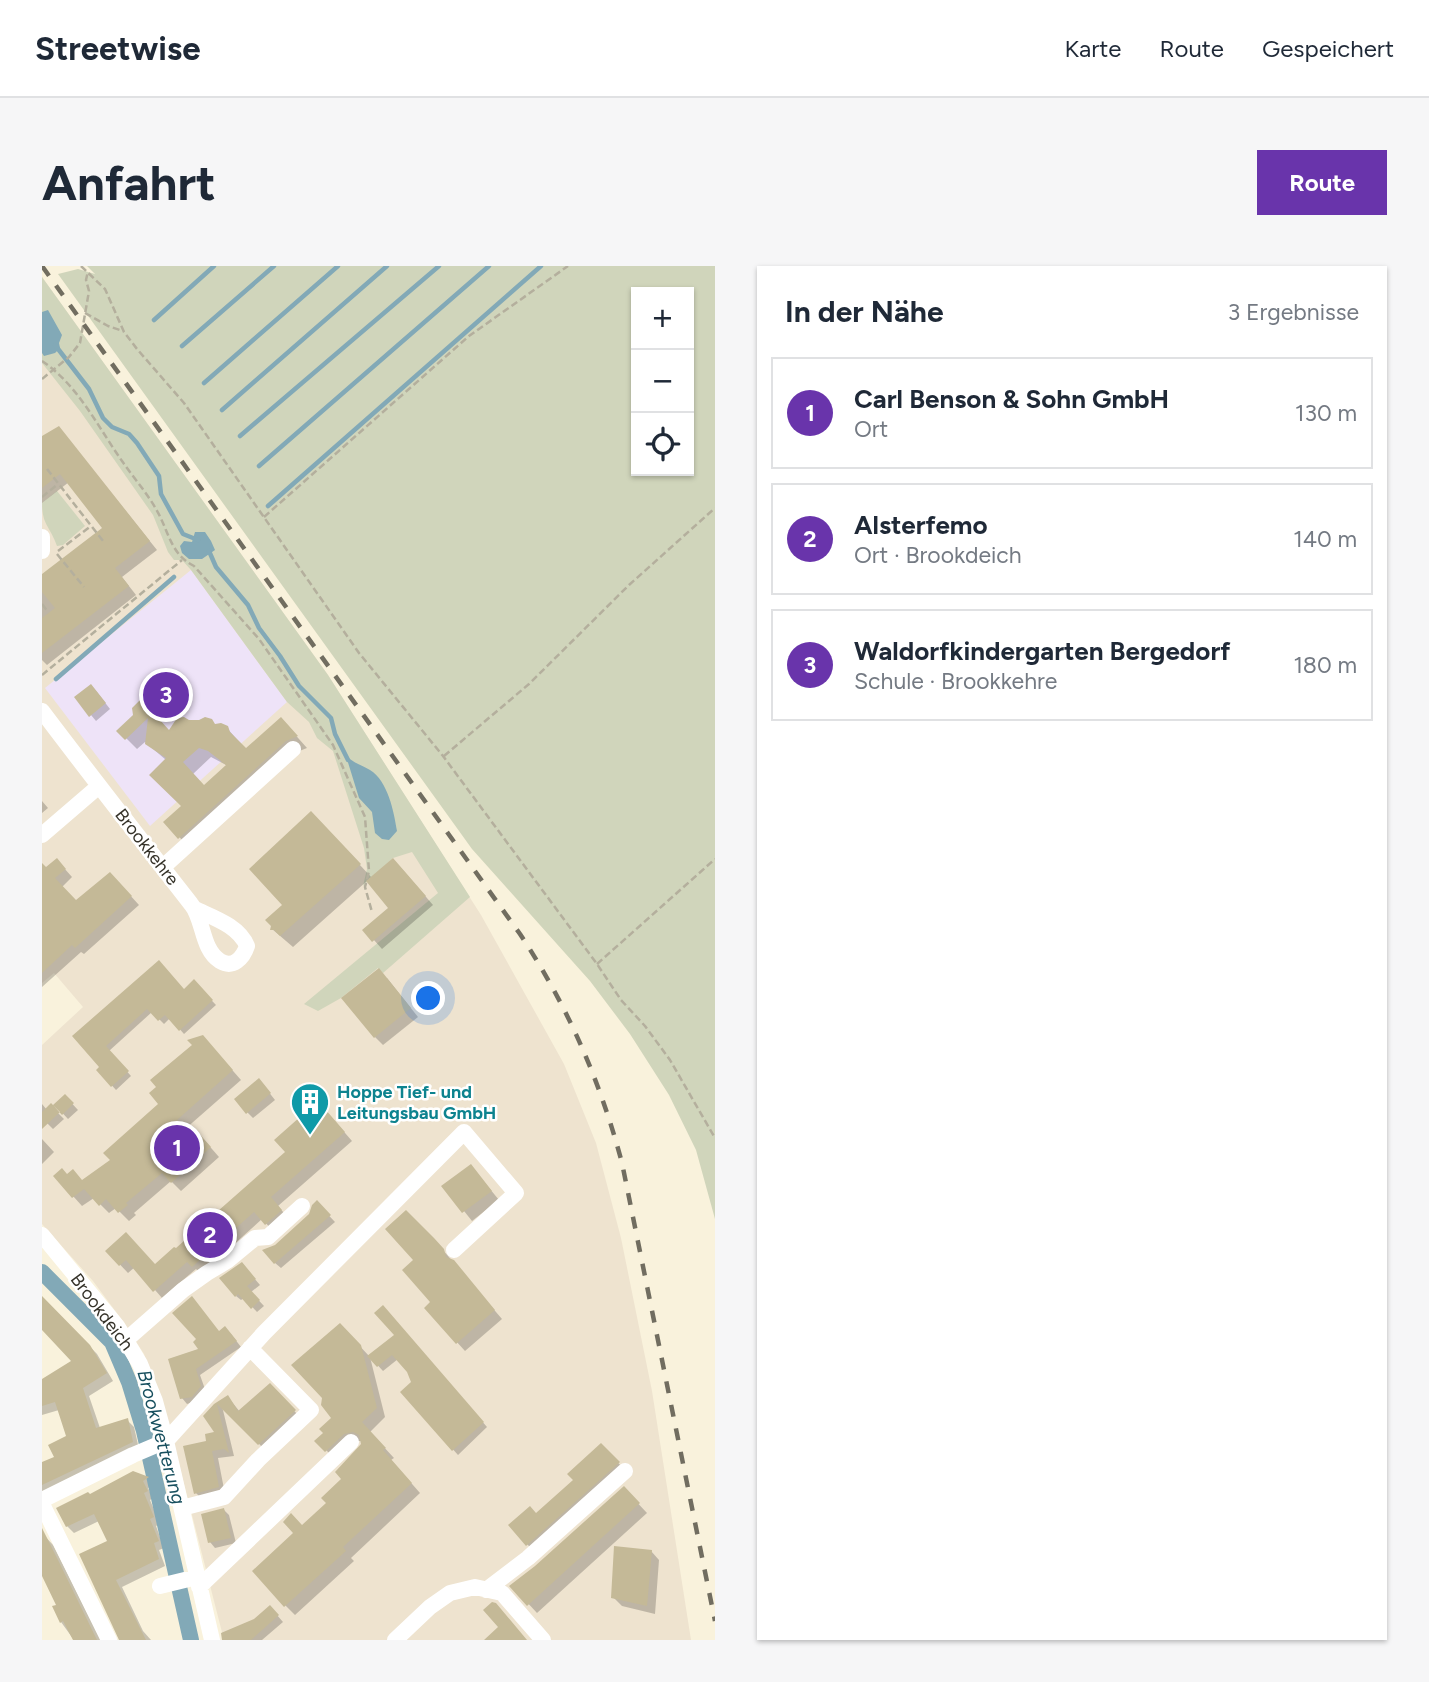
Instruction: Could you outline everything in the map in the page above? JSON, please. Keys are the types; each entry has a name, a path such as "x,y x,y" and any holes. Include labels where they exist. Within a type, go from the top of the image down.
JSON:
{"street":[{"name":"Brookkehre","path":"42,711 195,909"},
{"path":"163,867 293,749"},
{"path":"42,835 99,786"},
{"path":"109,1640 42,1502 160,1443 464,1132 516,1193 454,1250"},
{"path":"126,1340 183,1290 228,1261 255,1238 268,1237 302,1206"},
{"name":"Brookdeich","path":"42,1236 126,1340 140,1364 155,1401 160,1443 182,1508 183,1582 212,1640"},
{"path":"182,1508 223,1497 311,1410 250,1348"},
{"path":"183,1582 351,1442"},
{"path":"486,1590 528,1558 625,1471"},
{"path":"395,1640 450,1593 475,1587 502,1593 543,1640"}],"path":[{"path":"82,266 105,289 124,332 184,403 359,653 443,756 621,1000 645,1026 670,1060 715,1138"},
{"path":"264,517 469,337 568,266"},
{"path":"42,379 69,357 80,343 89,291 86,280 88,271"},
{"path":"85,313 124,332"},
{"path":"42,361 54,369 85,404 157,510 172,546 182,560 194,566 259,639 333,745 365,817 369,871 365,887 372,912"},
{"path":"47,469 103,541"},
{"path":"42,497 58,484"},
{"path":"443,756 529,684 629,585 715,508"},
{"path":"83,586 47,548 91,526"},
{"path":"42,675 182,560"},
{"path":"42,604 48,612"},
{"path":"597,964 715,859"}],"shaded area":[{"path":"42,277 328,675 481,915 564,1064 596,1143 621,1238 652,1391 691,1640 224,1640 172,1437 144,1354 93,1281 42,1224 42,1045 83,1007 54,973 42,983"},
{"path":"191,570 287,702 150,826 45,688"}],"green space":[{"path":"87,266 715,266 715,1219 696,1150 669,1095 630,1034 590,981 472,849 58,274 78,269 95,274"},
{"path":"42,277 328,675 470,897 383,973 378,968 341,998 318,1011 304,1004 438,893 412,852 393,858 363,886 367,869 364,848 333,751 317,738 309,722 287,702 191,570 182,560 174,560 168,552 153,515 80,411 42,363"},
{"path":"57,491 85,526 63,545 57,546 45,521 42,503"}],"water":[{"path":"48,310 62,335 60,348 55,353 44,356 42,312"},
{"path":"195,532 205,532 215,550 202,559 189,559 182,553 180,546 184,541 192,542"},
{"path":"346,756 370,770 386,789 397,831 389,840 382,839 375,833 372,812 359,798"}],"building":[{"path":"59,426 150,541 115,568 129,586 42,653 42,618 55,608 42,592 42,574 102,528 60,474 42,488 42,436"},
{"path":"91,684 106,703 89,717 74,697"},
{"path":"141,699 169,730 177,718 212,719 215,724 228,726 230,732 246,748 281,717 298,736 286,741 178,839 163,822 181,806 149,775 166,758 145,744 148,718 125,740 116,731 133,715 132,708","holes":["199,748 208,751 226,765 204,785 183,762"]},
{"path":"311,811 361,864 280,936 270,930 271,926 265,920 282,905 249,869"},
{"path":"57,858 66,869 55,878 76,900 110,872 132,896 75,948 72,945 42,973 42,863 46,867"},
{"path":"393,858 426,896 372,942 362,930 388,908 366,881"},
{"path":"159,960 184,989 194,979 213,1000 179,1031 165,1015 158,1021 147,1009 106,1046 129,1071 111,1087 96,1070 99,1067 72,1036"},
{"path":"379,968 411,1008 374,1038 341,998"},
{"path":"203,1035 233,1070 177,1120 190,1135 196,1130 211,1147 171,1183 162,1173 118,1213 106,1199 99,1206 84,1189 72,1198 53,1176 62,1168 67,1174 73,1169 82,1180 110,1160 103,1153 158,1104 149,1093 156,1087 150,1080 192,1045 187,1040"},
{"path":"259,1078 271,1093 246,1114 234,1099"},
{"path":"65,1094 74,1103 62,1115 53,1105"},
{"path":"318,1101 345,1132 271,1197 282,1210 265,1225 254,1212 192,1267 187,1262 153,1292 126,1260 119,1266 105,1251 126,1232 155,1264 285,1152 274,1140"},
{"path":"51,1103 60,1112 42,1129 42,1112"},
{"path":"471,1164 492,1191 462,1213 441,1186"},
{"path":"317,1200 331,1215 274,1264 262,1250 275,1245 309,1214"},
{"path":"406,1210 444,1249 446,1257 454,1260 495,1310 456,1344 424,1308 430,1302 402,1270 413,1260 385,1229"},
{"path":"242,1262 256,1279 247,1286 260,1300 251,1309 238,1294 235,1297 219,1278"},
{"path":"42,1296 90,1345 107,1373 83,1388 96,1428 128,1418 133,1442 42,1485 42,1462 54,1457 48,1445 66,1436 55,1402 42,1406 42,1379 71,1361 42,1330"},
{"path":"192,1296 219,1331 225,1326 237,1341 196,1369 201,1386 192,1397 180,1399 168,1359 198,1349 193,1342 196,1339 172,1313"},
{"path":"383,1305 484,1422 452,1451 400,1392 411,1382 407,1372 392,1355 377,1367 367,1356 394,1335 374,1313"},
{"path":"340,1323 361,1345 377,1408 362,1422 412,1483 343,1547 346,1551 284,1607 252,1571 293,1533 283,1522 291,1513 302,1525 326,1503 321,1498 341,1479 335,1472 361,1444 359,1435 353,1432 344,1434 325,1452 314,1441 323,1433 319,1429 331,1418 321,1405 322,1398 291,1365"},
{"path":"270,1383 296,1410 258,1445 217,1404 229,1453 224,1449 212,1451 219,1487 194,1494 183,1446 206,1441 205,1434 214,1432 203,1416 214,1404 228,1395 238,1411"},
{"path":"601,1443 620,1462 526,1546 508,1525 530,1506 536,1513 573,1480 567,1474"},
{"path":"133,1471 149,1477 143,1481 148,1491 144,1493 154,1517 150,1519 159,1541 154,1543 159,1559 116,1580 146,1640 119,1640 79,1554 107,1541 94,1514 66,1527 56,1508 88,1492 90,1494"},
{"path":"624,1486 640,1503 527,1606 509,1586"},
{"path":"224,1508 231,1538 208,1543 201,1514"},
{"path":"42,1528 97,1640 73,1640 63,1621 60,1623 52,1606 56,1605 42,1576"},
{"path":"614,1546 652,1550 647,1606 611,1598"},
{"path":"492,1602 496,1603 527,1640 484,1640 498,1627 483,1610"},
{"path":"270,1605 279,1615 251,1640 222,1640 221,1633 254,1619"}],"waterway":[{"path":"154,320 214,266"},
{"path":"182,346 274,266"},
{"path":"204,383 338,266"},
{"path":"222,410 387,266"},
{"path":"240,436 439,266"},
{"path":"259,466 489,266"},
{"path":"268,506 541,266"},
{"path":"55,345 89,389 103,418 112,427 129,434 137,443 159,476 161,494 183,534 198,540"},
{"path":"209,551 216,567 248,605 259,628 299,686 331,718 335,734 348,760"},
{"path":"56,679 174,577"},
{"name":"Brookwetterung","path":"42,1272 112,1342 129,1382 144,1431 191,1640"}],"railway":[{"path":"42,266 520,934 567,1016 603,1102 622,1163 715,1621"}],"place":[{"name":"Waldorfkindergarten Bergedorf","path":"166,695"},
{"name":"Hoppe Tief- und Leitungsbau GmbH","path":"310,1136"},
{"name":"Carl Benson & Sohn GmbH","path":"177,1148"},
{"name":"Alsterfemo","path":"210,1235"}]}
